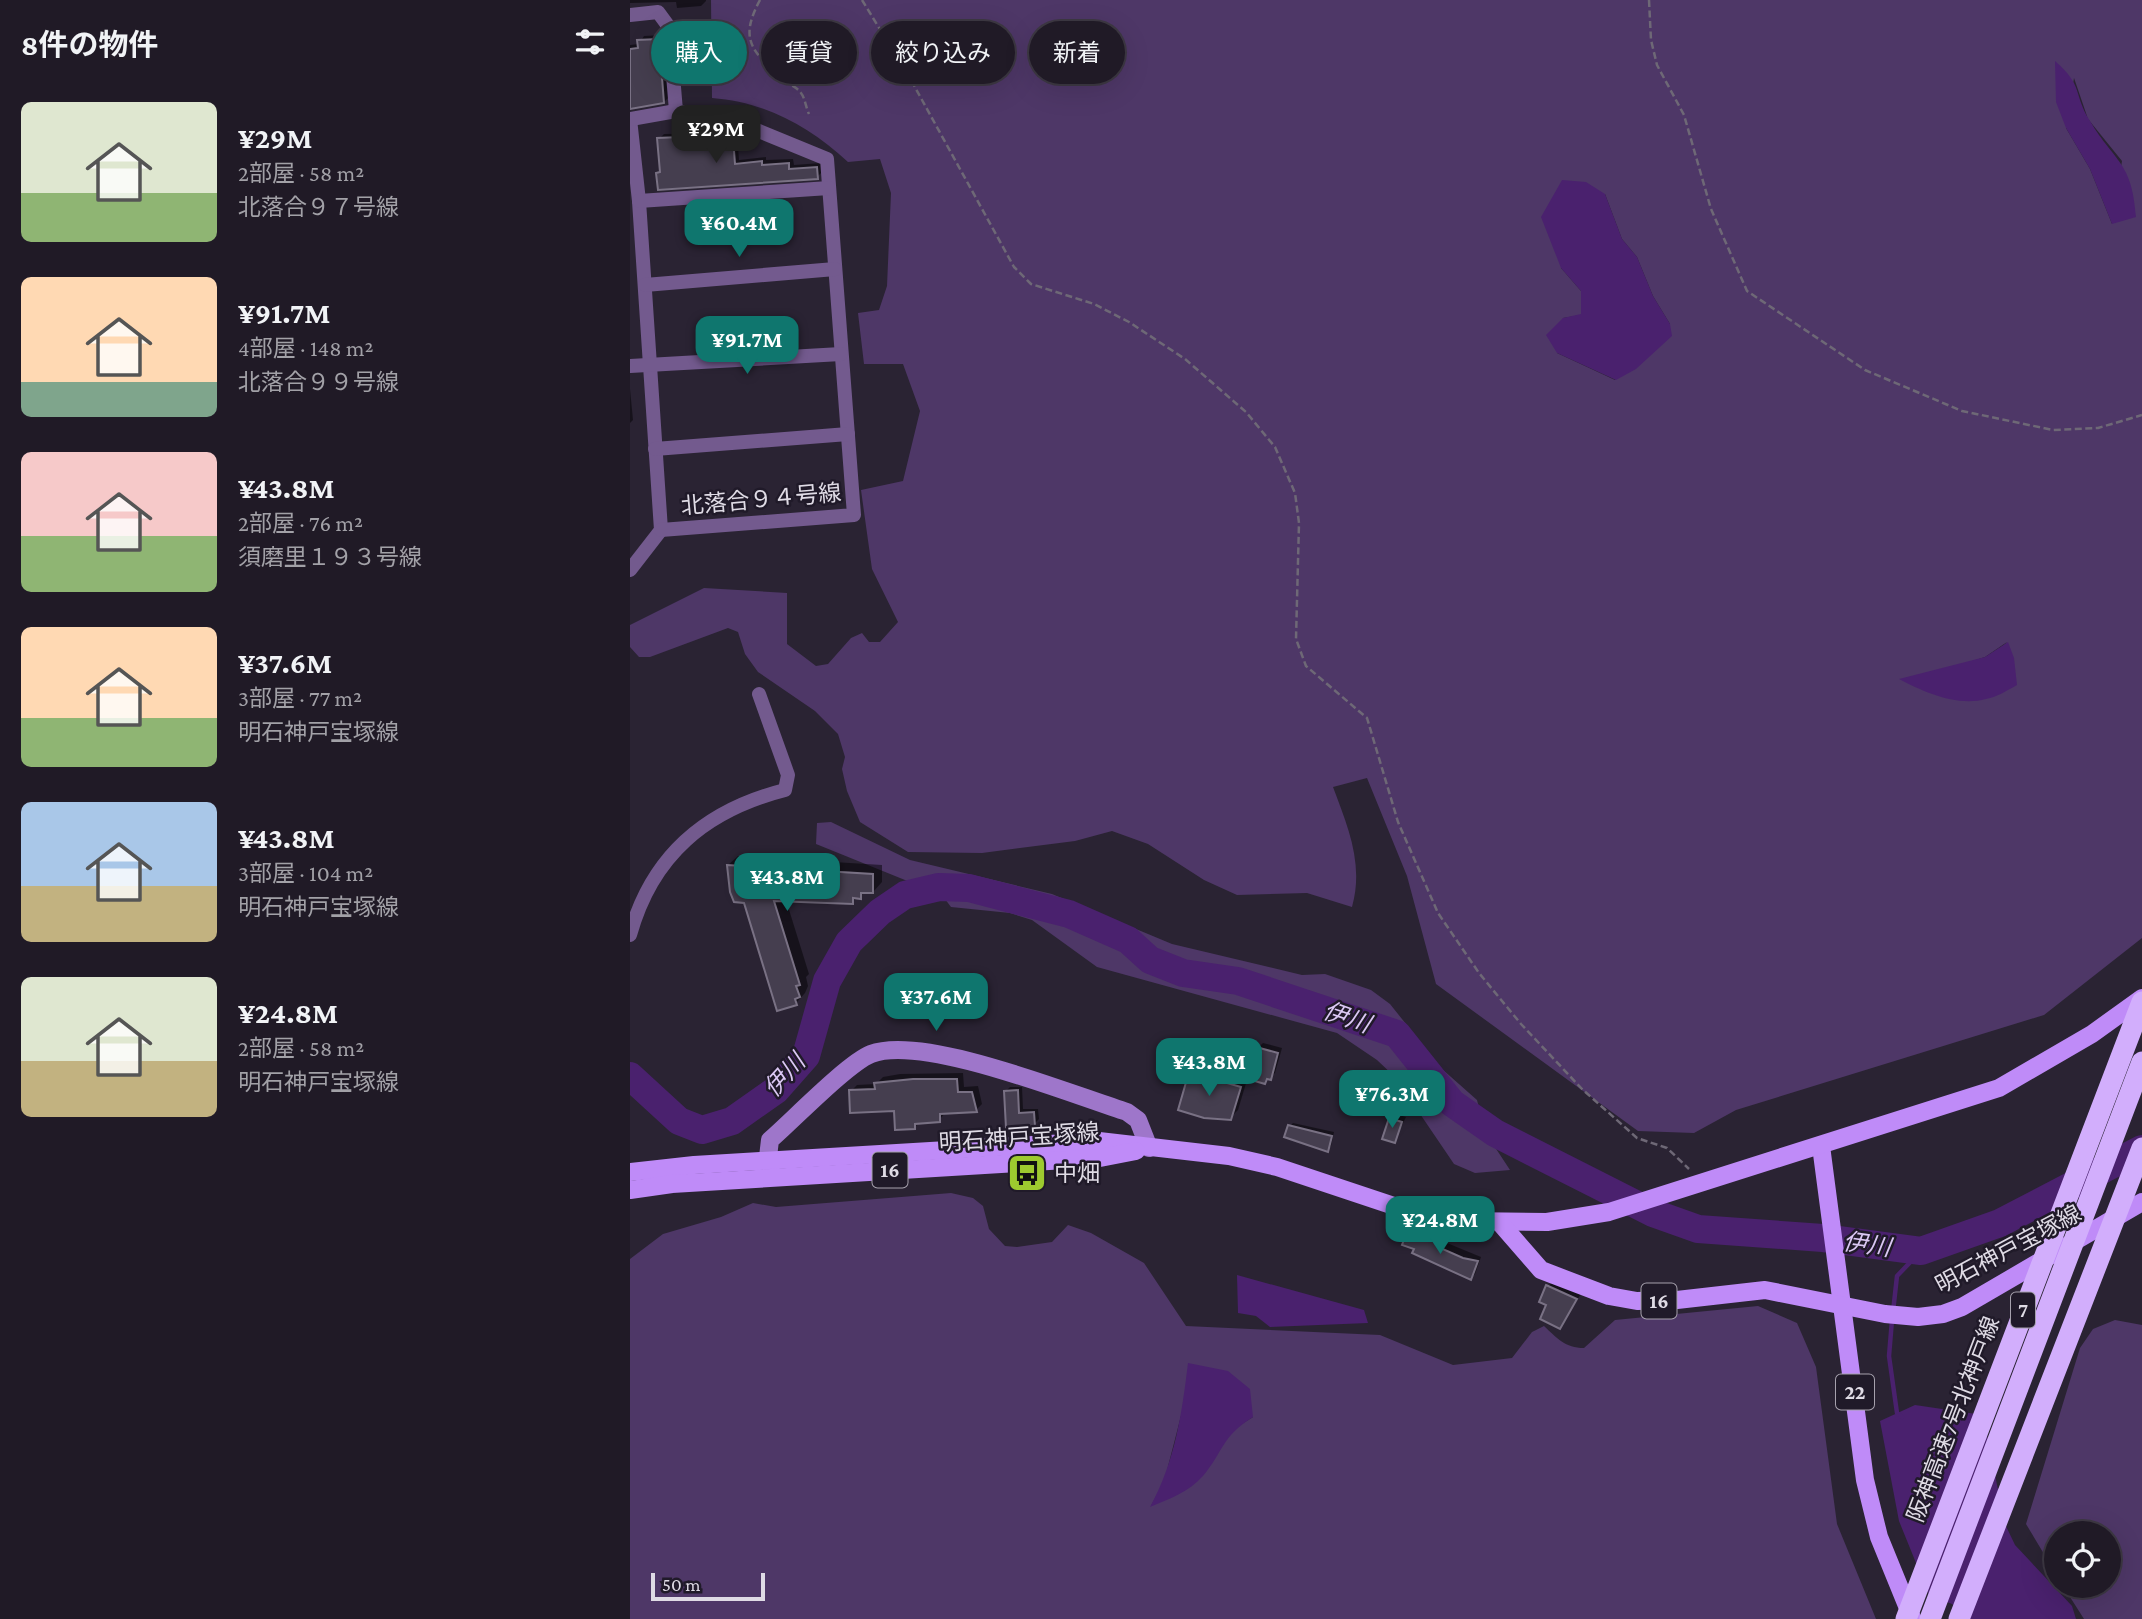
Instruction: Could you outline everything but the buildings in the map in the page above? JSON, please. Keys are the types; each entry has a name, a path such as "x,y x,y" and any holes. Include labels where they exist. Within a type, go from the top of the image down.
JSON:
{"highway":[{"name":"阪神高速7号北神戸線","path":"1906,1619 2142,1000"},
{"name":"7","path":"1930,1619 2142,1062"},
{"path":"1959,1619 2142,1149"}],"main road":[{"name":"明石神戸宝塚線","path":"630,1172 766,1169 1099,1141 1229,1156 1277,1167 1400,1208 1451,1219 1500,1224 1547,1222 1609,1212 1999,1088 2092,1034 2142,1000"},
{"name":"22","path":"1821,1146 1865,1480 1880,1537 1912,1619"},
{"name":"明石神戸宝塚線","path":"630,1190 766,1169"},
{"name":"明石神戸宝塚線","path":"1500,1224 1541,1270 1609,1296 1637,1301 1677,1300 1765,1290 1885,1314 1918,1317 1943,1314 1962,1307 2142,1202"}],"street":[{"path":"630,15 658,12 669,27 676,111 631,119 651,364 661,530 630,570"},
{"name":"北落合９４号線","path":"661,530 854,515 827,159 732,120 676,111"},
{"path":"639,201 829,188"},
{"path":"645,285 835,269"},
{"path":"630,366 841,354"},
{"path":"655,449 848,434"},
{"path":"630,935 636,913 660,866 697,831 756,797 785,790 788,775 760,694"},
{"name":"明石神戸宝塚線","path":"766,1169 771,1140 869,1055 896,1048 942,1054 1127,1112 1138,1120 1149,1148"}],"path":[{"path":"760,0 748,23 748,35 756,50 783,79 801,92 808,114"},
{"path":"862,0 911,80 1014,267 1031,284 1094,304 1129,322 1185,359 1246,411 1275,447 1295,493 1299,523 1296,639 1306,666 1367,719 1398,822 1438,913 1487,984 1583,1089 1637,1138 1667,1148 1703,1184"},
{"path":"1650,0 1651,40 1657,65 1684,115 1712,209 1747,291 1865,370 1962,411 2053,430 2098,428 2142,415"}],"shaded area":[{"path":"711,0 2142,0 2142,938 2044,1015 1736,1110 1694,1133 1638,1131 1436,984 1407,876 1367,778 1333,787 1353,846 1356,876 1352,907 1307,893 1237,895 1204,880 1148,844 1112,831 1075,841 982,853 908,852 860,822 847,791 842,769 845,757 838,734 815,711 758,672 745,654 738,632 728,628 650,657 639,657 630,647 630,625 704,588 787,593 787,644 816,666 828,664 851,638 862,633 869,642 880,642 898,622 872,569 861,490 903,481 920,411 903,364 864,364 858,313 879,310 887,286 891,193 880,159 848,162 802,127 768,111 731,100 712,98 712,84 747,84 747,21 711,21","holes":["2074,78 2088,119 2122,161 2112,224 2090,169 2066,128","1605,194 1622,239 1637,257 1653,296 1670,324 1615,380 1557,353 1563,318 1581,315 1581,291 1561,268","2007,642 1956,699 1957,666 1985,657"]},
{"path":"2055,61 2070,77 2090,121 2126,173 2131,184 2136,217 2112,224 2090,169 2066,128 2056,102"},
{"path":"1562,180 1586,182 1605,194 1622,239 1637,257 1653,296 1670,324 1672,336 1636,369 1616,380 1557,353 1546,335 1563,318 1581,314 1581,291 1561,268 1541,217"},
{"path":"2008,642 2014,658 2017,685 1994,697 1975,701 1952,700 1899,679 1985,657"},
{"path":"831,822 910,860 1052,894 1172,944 1302,975 1325,974 1371,990 1390,1004 1442,1069 1477,1100 1485,1132 1510,1170 1475,1173 1454,1164 1395,1077 1377,1060 1337,1033 1097,967 1032,920 1010,913 951,907 942,895 816,844 817,823"},
{"path":"951,1193 973,1198 983,1206 989,1229 1005,1246 1052,1242 1068,1225 1091,1233 1144,1263 1186,1326 1380,1335 1453,1365 1512,1358 1532,1332 1544,1326 1566,1344 1584,1348 1615,1320 1758,1306 1797,1323 1816,1367 1837,1524 1876,1619 630,1619 630,1259 663,1234 721,1217 753,1203 776,1207","holes":["1183,1408 1253,1417 1232,1430 1151,1506 1164,1482"]},
{"path":"1237,1275 1364,1310 1368,1323 1270,1327 1256,1316 1238,1313"},
{"path":"2115,1320 2142,1325 2142,1619 2084,1619 2071,1598 2121,1598 2121,1521 2044,1521 2044,1554 2026,1524 2080,1348 2093,1329"},
{"path":"1188,1363 1228,1371 1250,1389 1253,1417 1235,1431 1197,1482 1150,1507 1166,1473 1171,1455 1180,1419"},
{"path":"1915,1405 1976,1414 1984,1421 2005,1524 2015,1545 2044,1576 2044,1598 2065,1598 2072,1606 2076,1619 1969,1619 1952,1604 1929,1595 1899,1521 1880,1421"}],"waterway":[{"name":"伊川","path":"630,1076 679,1121 702,1130 732,1121 776,1090 806,1056 827,981 849,942 880,912 905,895 939,887 969,888 1069,914 1128,940 1150,960 1183,973 1238,981 1397,1034 1452,1103 1495,1133 1653,1213 1698,1229 1823,1238 1921,1251 2000,1223 2142,1149"},
{"path":"1893,1312 1897,1276 1921,1251"},
{"path":"1892,1320 1889,1356 1897,1413 1902,1417"}],"place":[{"name":"中畑","path":"1027,1173"}]}
